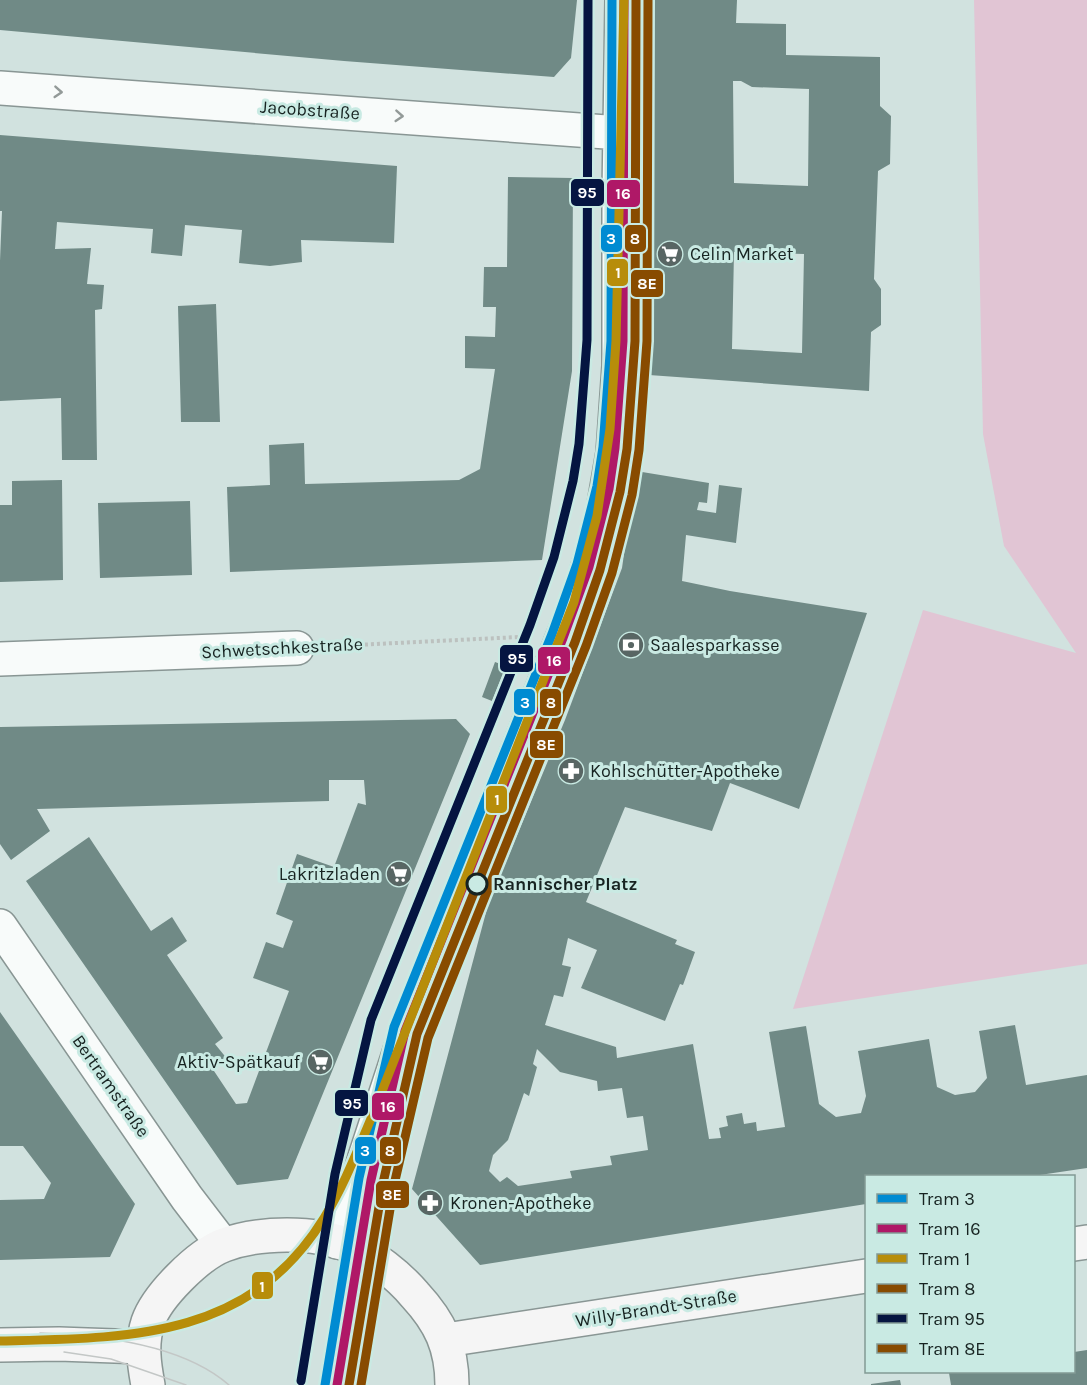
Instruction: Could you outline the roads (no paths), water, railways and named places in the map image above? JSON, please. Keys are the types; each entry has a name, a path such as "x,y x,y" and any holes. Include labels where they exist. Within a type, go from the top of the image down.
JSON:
{"street":[{"path":"337,1242 410,1020 565,634 580,594 601,522 612,453 619,366 622,0"},
{"name":"Jacobstraße","path":"0,88 620,133"},
{"name":"Schwetschkestraße","path":"0,659 297,648"},
{"name":"Bertramstraße","path":"0,926 187,1198 223,1245"},
{"path":"148,1385 143,1347 148,1322 161,1297 190,1267 223,1245 281,1234 301,1235 349,1245 367,1255 409,1287 432,1313 446,1340 452,1385"},
{"name":"Willy-Brandt-Straße","path":"446,1340 865,1276"},
{"path":"0,1345 59,1344 143,1347"}],"tram line":[{"name":"95","path":"301,1381 335,1174 371,1020 530,625 554,557 573,481 579,444 587,340 588,0"},
{"name":"3","path":"325,1385 359,1178 394,1027 552,634 577,564 597,486 603,447 611,341 612,0"},
{"name":"16","path":"337,1385 371,1180 405,1031 563,638 589,567 609,489 615,448 623,341 624,0"},
{"name":"1","path":"0,1341 94,1338 139,1333 182,1324 222,1310 260,1288 294,1258 324,1218 344,1180 373,1114 574,602 597,516 610,429 616,341 624,0"},
{"name":"8","path":"349,1385 383,1183 417,1034 575,642 600,570 620,492 627,449 635,341 636,0"},
{"name":"8E","path":"361,1385 394,1185 428,1038 586,646 612,573 632,495 639,450 647,341 648,0"},
{"path":"40,1333 88,1336 139,1344 188,1360 210,1371 229,1385"},
{"path":"64,1352 111,1359 186,1385"}],"place":[{"name":"Celin Market","path":"670,254"},
{"name":"Saalesparkasse","path":"631,645"},
{"name":"Kohlschütter-Apotheke","path":"571,771"},
{"name":"Lakritzladen","path":"399,874"},
{"name":"Rannischer Platz","path":"477,884"},
{"name":"Aktiv-Spätkauf","path":"320,1062"},
{"name":"Kronen-Apotheke","path":"430,1203"}]}
